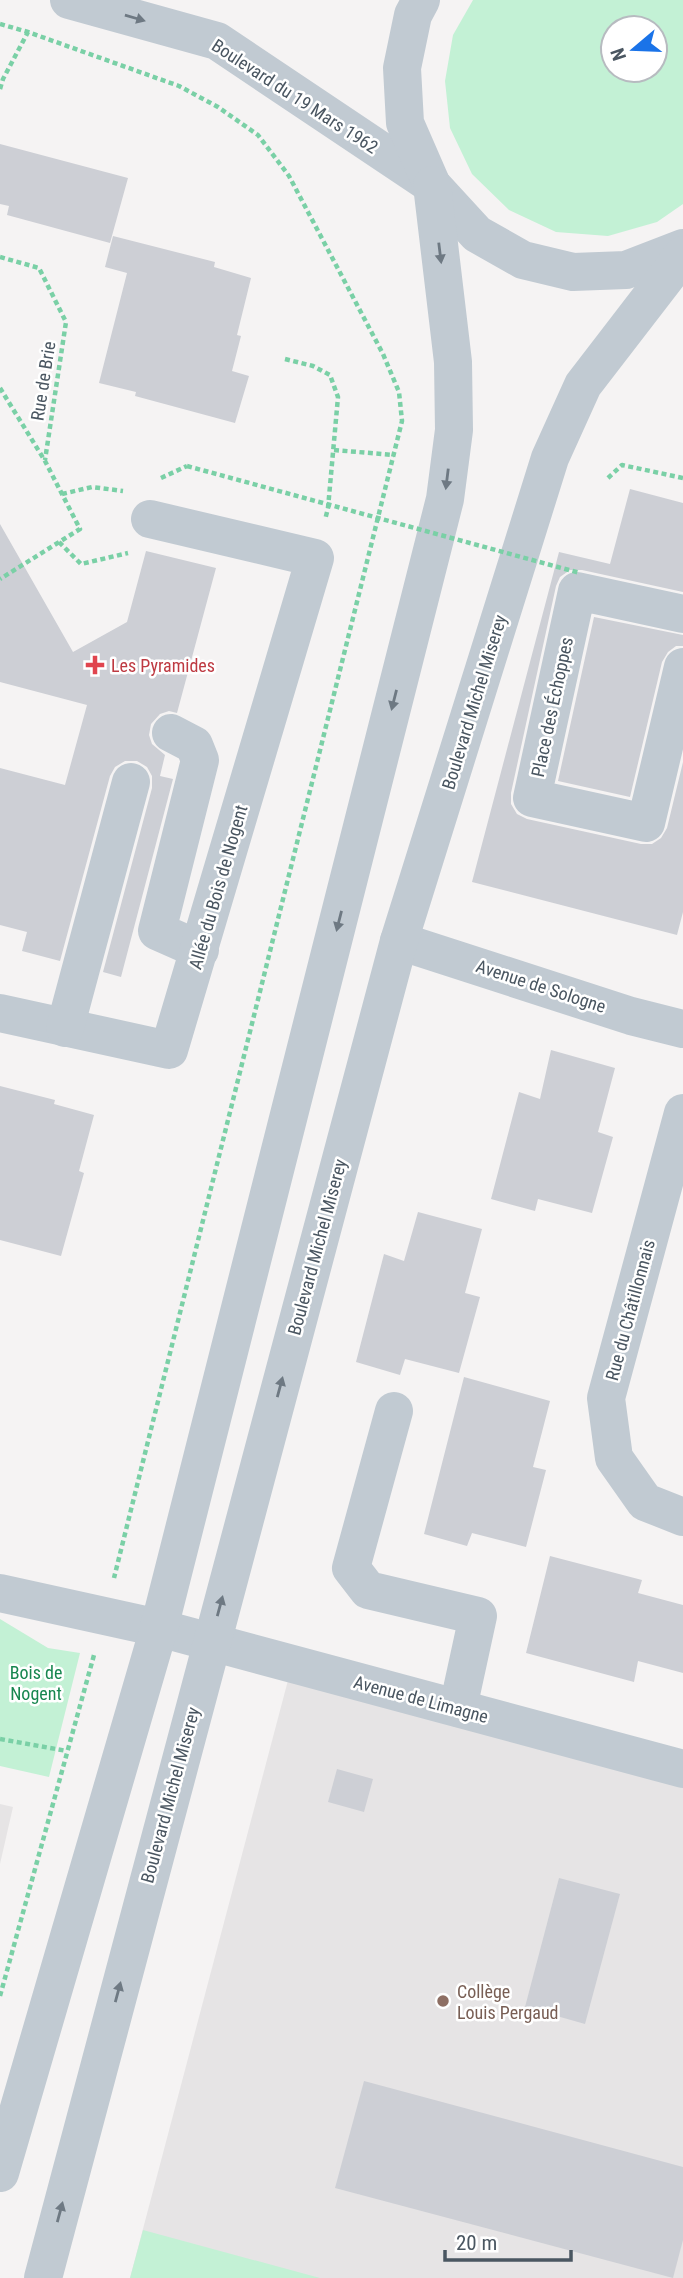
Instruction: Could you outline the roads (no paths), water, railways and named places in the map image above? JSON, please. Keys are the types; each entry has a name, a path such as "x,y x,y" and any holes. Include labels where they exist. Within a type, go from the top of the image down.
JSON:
{"street":[{"name":"Boulevard du 19 Mars 1962","path":"69,0 217,41 432,185"},
{"path":"0,2174 159,1628 445,499 454,430 453,362 432,185 405,123 402,68 413,15 421,0"},
{"path":"432,185 477,234 523,260 573,272 626,270 683,248"},
{"name":"Boulevard Michel Miserey","path":"43,2278 399,941 550,458 583,385 683,255"},
{"name":"Allée du Bois de Nogent","path":"0,1013 169,1050 200,950 315,558 150,519"},
{"name":"Place des Échoppes","path":"683,614 578,582 532,798 646,823 683,667"},
{"path":"171,733 194,745 201,760 157,931 200,950"},
{"path":"65,1028 131,782"},
{"name":"Avenue de Sologne","path":"399,941 631,1016 683,1029"},
{"name":"Rue du Châtillonnais","path":"683,1112 607,1398 614,1458 645,1502 683,1517"},
{"path":"394,1411 351,1568 369,1590 478,1616 458,1708"},
{"path":"0,1592 159,1628"},
{"name":"Avenue de Limagne","path":"159,1628 683,1769"}],"place":[{"name":"Les Pyramides","path":"95,665"},
{"name":"Collège Louis Pergaud","path":"443,2001"}],"park label":[{"name":"Bois de Nogent","path":"36,1682"}]}
